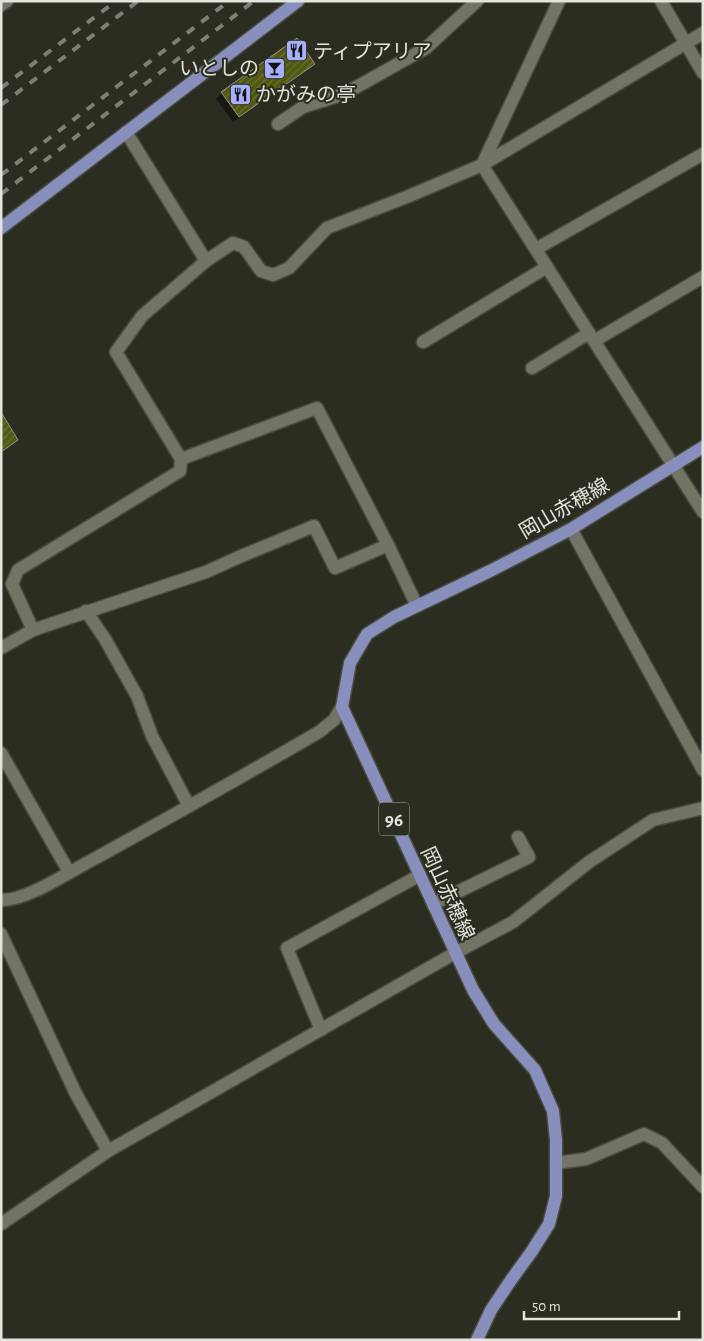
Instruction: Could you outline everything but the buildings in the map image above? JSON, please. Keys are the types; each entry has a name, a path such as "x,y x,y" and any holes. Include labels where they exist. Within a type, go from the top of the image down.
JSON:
{"main road":[{"path":"1,228 298,1"},
{"name":"岡山赤穂線","path":"478,1340 491,1310 549,1224 556,1196 556,1140 553,1111 535,1070 494,1024 473,990 342,707 350,663 367,634 394,617 492,570 571,529 703,448"}],"street":[{"path":"1,5 7,1"},
{"path":"278,124 303,107 344,94 426,48 477,1"},
{"path":"482,165 559,1"},
{"path":"661,1 703,72"},
{"path":"33,630 12,584 18,570 180,471 181,459 116,352 142,316 206,261 233,243 244,247 261,271 273,275 289,268 327,228 482,165 703,33"},
{"path":"126,132 206,261"},
{"path":"536,250 703,154"},
{"path":"482,165 703,512"},
{"path":"423,342 546,267"},
{"path":"532,368 703,277"},
{"path":"181,459 235,437 317,408 388,544 417,606"},
{"path":"1,648 33,630 206,572 314,526 335,568 388,544"},
{"path":"571,529 703,770"},
{"path":"86,611 105,639 137,696 152,736 189,806"},
{"path":"1,900 9,900 34,891 320,732 334,720 342,707"},
{"path":"1,753 68,872"},
{"path":"1,1224 108,1151 455,952 513,922 589,862 652,820 703,809"},
{"path":"433,904 529,857 518,837"},
{"path":"321,1030 287,948 420,875"},
{"path":"1,934 76,1094 108,1151"},
{"path":"556,1164 586,1158 644,1134 662,1143 703,1187"}],"railway":[{"path":"1,88 116,1"},
{"path":"1,105 138,1"},
{"path":"1,175 229,1"},
{"path":"1,194 254,1"}],"place":[{"name":"ティプアリア","path":"297,51"},
{"name":"いとしの","path":"275,68"},
{"name":"かがみの亭","path":"240,94"}]}
